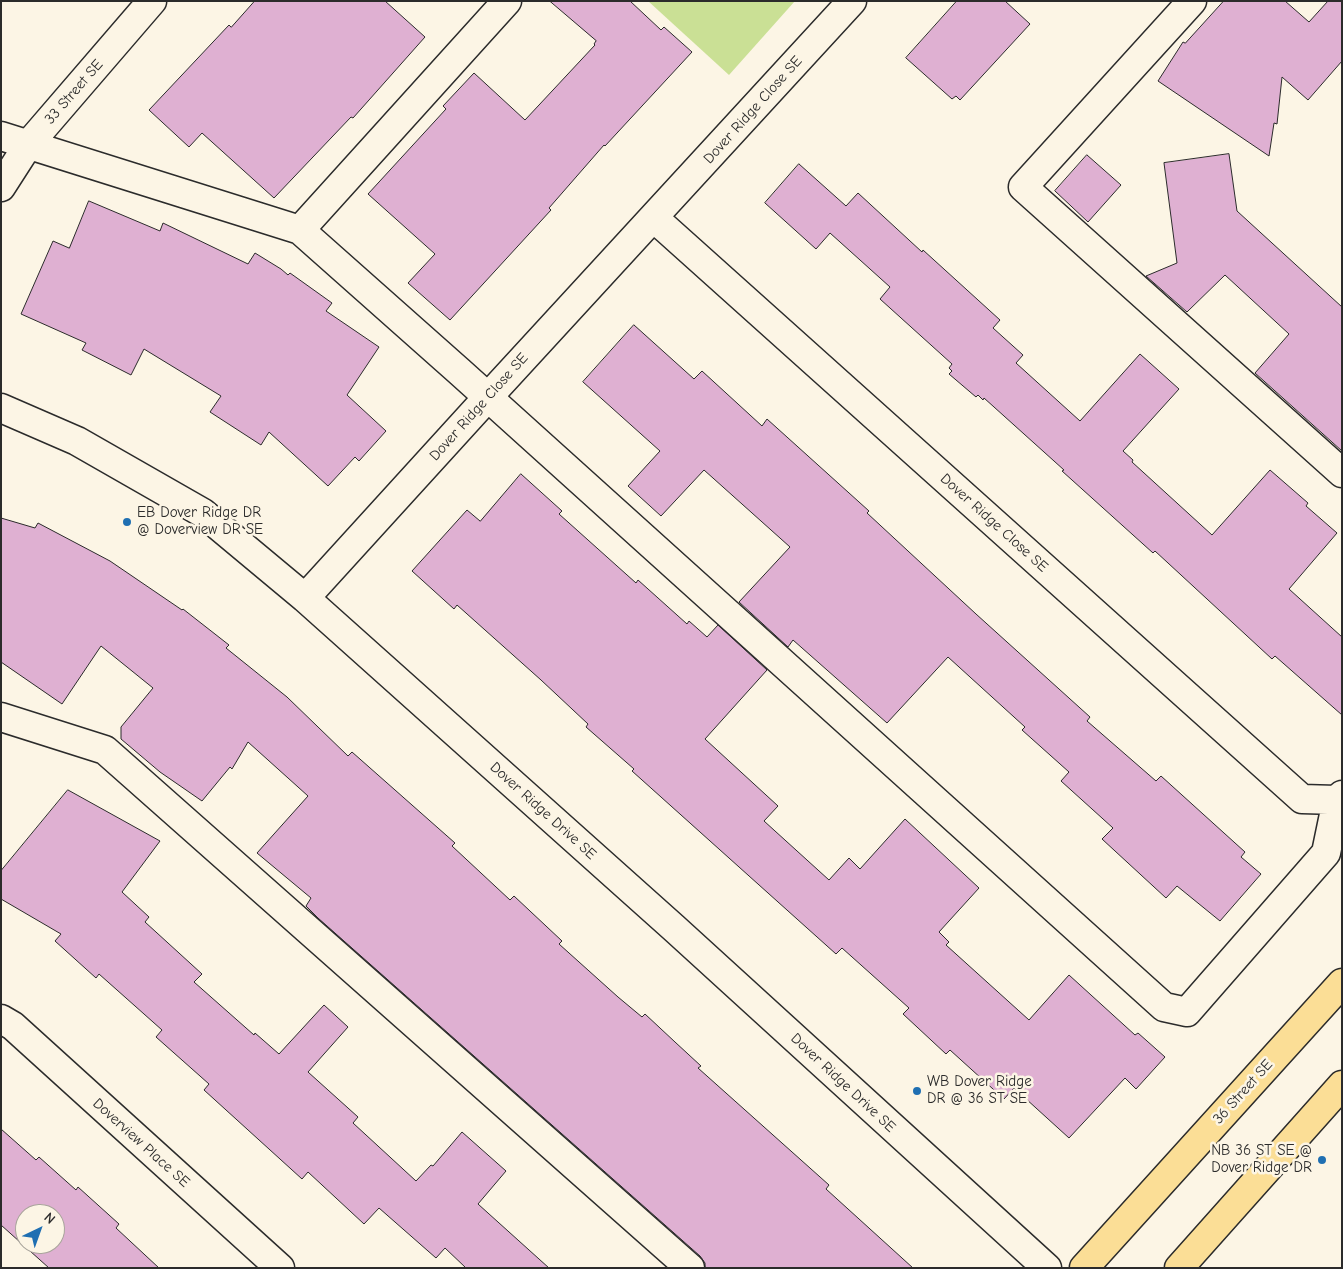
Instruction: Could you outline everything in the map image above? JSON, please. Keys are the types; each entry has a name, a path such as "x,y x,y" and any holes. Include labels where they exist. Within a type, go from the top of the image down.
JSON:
{"main road":[{"name":"36 Street SE","path":"1084,1268 1342,983"},
{"path":"1179,1268 1342,1085"}],"street":[{"name":"33 Street SE","path":"1,186 28,145 152,1"},
{"path":"300,230 507,1"},
{"name":"Dover Ridge Close SE","path":"305,598 852,1"},
{"path":"1192,1 1023,187 1342,473"},
{"path":"1,136 300,230 488,397 1164,1008 1187,1012 1326,853 1339,797"},
{"name":"Dover Ridge Close SE","path":"654,218 1302,799 1339,797"},
{"name":"Dover Ridge Drive SE","path":"1,408 77,441 204,513 305,598 674,928 1047,1268"},
{"path":"1,717 105,750 690,1268"},
{"name":"Doverview Place SE","path":"1,1020 13,1026 280,1268"}],"green space":[{"path":"648,1 795,1 729,75"}],"building":[{"path":"255,1 385,1 425,37 353,118 351,117 274,198 202,133 189,147 149,110 229,25 231,27"},
{"path":"550,1 630,1 661,30 664,27 692,52 604,145 549,208 551,210 450,320 408,283 435,254 368,194 446,109 443,106 474,73 525,120 595,45 596,41"},
{"path":"957,1 1005,1 1030,24 960,100 956,96 952,99 906,58"},
{"path":"1224,1 1285,1 1309,22 1328,1 1342,1 1342,61 1308,100 1282,77 1277,124 1274,123 1269,156 1158,81 1183,42 1185,43"},
{"path":"1229,154 1237,211 1342,307 1342,451 1255,373 1289,334 1225,275 1187,312 1146,276 1177,263 1164,163"},
{"path":"1087,155 1121,185 1088,222 1055,191"},
{"path":"799,164 846,206 858,193 1000,320 993,328 1023,355 1016,363 1080,421 1140,354 1179,389 1123,451 1133,460 1132,462 1212,535 1270,470 1308,503 1306,506 1337,533 1289,589 1342,637 1342,715 1275,656 1272,659 1155,551 1153,553 1062,471 1064,470 984,398 983,400 978,395 976,397 949,374 952,371 949,368 952,364 880,299 890,287 830,233 816,249 765,203"},
{"path":"89,201 160,231 163,223 248,264 255,253 288,275 290,273 332,303 326,311 379,347 347,395 386,431 359,461 355,457 328,486 269,432 261,445 210,412 221,396 144,349 131,375 82,350 86,343 21,314 53,241 69,248"},
{"path":"634,325 694,379 702,371 762,426 767,419 869,511 867,513 976,614 1090,717 1087,721 1156,781 1161,776 1245,852 1241,857 1261,874 1220,921 1177,886 1166,898 1102,839 1113,828 1061,781 1069,772 1022,730 1025,727 948,657 887,723 793,640 788,647 739,602 790,547 704,470 661,516 628,486 660,451 583,382"},
{"path":"521,474 562,511 559,514 636,583 638,580 687,624 689,621 707,637 718,625 767,670 705,739 778,806 764,821 829,880 849,858 860,869 905,819 979,888 939,932 949,942 946,945 1029,1020 1069,975 1135,1035 1138,1033 1165,1057 1136,1089 1125,1078 1069,1138 1014,1088 1004,1099 950,1050 946,1054 903,1014 909,1008 842,948 836,954 632,771 634,769 586,727 588,724 541,680 457,605 454,609 412,571 467,510 480,521"},
{"path":"1,518 35,528 38,523 110,561 183,609 229,645 226,648 287,697 348,756 352,752 455,843 452,846 510,900 514,896 562,941 559,944 618,997 642,1017 645,1014 701,1066 698,1068 829,1185 826,1189 913,1268 705,1268 705,1263 700,1256 318,918 306,906 311,898 257,853 308,796 248,742 232,769 230,767 202,801 160,772 121,739 121,727 153,688 101,646 62,704 1,662"},
{"path":"68,790 160,841 122,892 149,917 145,922 202,974 194,982 254,1035 255,1033 279,1054 324,1005 348,1027 308,1072 358,1117 353,1123 416,1181 431,1165 433,1166 462,1132 506,1171 478,1204 549,1268 466,1268 445,1248 436,1258 379,1208 364,1224 308,1172 302,1179 204,1090 209,1084 156,1037 162,1030 99,974 96,978 55,941 61,934 1,899 1,871"},
{"path":"1,1129 36,1160 39,1157 76,1190 78,1187 119,1224 116,1228 159,1268 49,1268 33,1254 65,1254 65,1204 15,1204 15,1238 1,1225"}],"place":[{"name":"EB Dover Ridge DR @ Doverview DR SE","path":"127,522"},
{"name":"WB Dover Ridge DR @ 36 ST SE","path":"917,1091"},
{"name":"NB 36 ST SE @ Dover Ridge DR","path":"1322,1160"}]}
